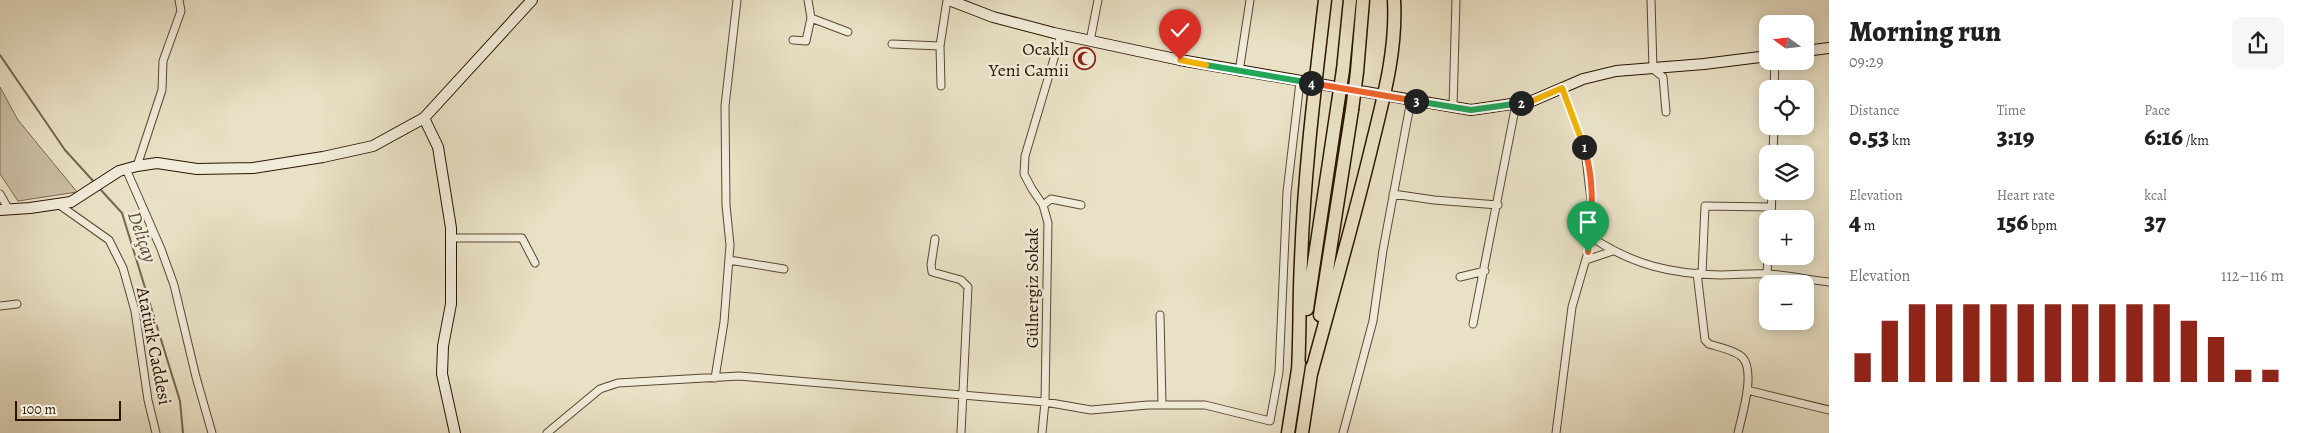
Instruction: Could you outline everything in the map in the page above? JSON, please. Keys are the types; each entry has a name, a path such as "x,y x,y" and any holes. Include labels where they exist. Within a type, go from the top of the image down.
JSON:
{"highway":[{"path":"1298,371 1301,262 1315,84 1325,0"},
{"path":"1288,433 1337,109 1350,0"},
{"path":"1302,433 1358,72 1364,0"},
{"path":"1311,374 1344,260 1391,67 1395,20 1394,0"}],"main road":[{"path":"4,210 58,204 80,197 122,170 137,166 156,163 197,169 253,168 323,157 374,146 424,118 532,0"},
{"path":"948,0 993,17 1061,35 1239,72 1471,110 1532,101 1583,79 1616,71 1759,57"},
{"path":"1814,50 1829,48"},
{"path":"424,118 438,147 451,238 451,304 443,346 442,374 455,433"}],"street":[{"path":"137,166 162,90 163,61 181,11 179,0"},
{"path":"716,378 724,322 729,260 725,106 737,0"},
{"path":"793,40 806,41 811,18 808,0"},
{"path":"941,86 940,46 948,0"},
{"path":"1090,41 1098,0"},
{"path":"1239,72 1248,0"},
{"path":"1453,107 1456,0"},
{"path":"1652,0 1652,68 1663,77 1666,112"},
{"path":"811,18 848,32"},
{"name":"Gülnergiz Sokak","path":"1042,433 1046,402 1048,223 1043,205 1024,174 1024,156 1061,35"},
{"path":"892,44 940,46"},
{"path":"547,433 600,389 618,383 739,376 1046,402 1091,410 1162,405 1205,405 1270,421 1279,372 1288,192 1300,82"},
{"path":"1556,433 1572,307 1586,260 1593,217 1585,150 1562,88"},
{"path":"1343,433 1373,321 1393,194 1411,100"},
{"path":"1473,324 1498,205 1516,104"},
{"path":"122,170 174,286 212,433"},
{"path":"0,194 4,210"},
{"path":"1393,194 1434,200 1498,205"},
{"path":"1043,205 1051,199 1081,205"},
{"path":"1772,200 1772,210"},
{"name":"Atatürk Caddesi","path":"58,204 109,240 123,268 135,312 148,400 156,433"},
{"path":"1738,433 1747,390 1747,364 1740,355 1709,344 1705,340 1699,274 1705,206 1772,207"},
{"path":"1590,237 1613,251 1639,263 1672,272 1767,274 1829,282"},
{"path":"451,238 522,238 535,263"},
{"path":"935,239 931,266 932,272 961,280 968,287 961,433"},
{"path":"1586,260 1613,251"},
{"path":"729,260 784,269"},
{"path":"1767,274 1768,265"},
{"path":"1460,277 1485,270"},
{"path":"0,306 17,304"},
{"path":"1160,315 1162,405"},
{"path":"1747,390 1829,410"}],"shaded area":[{"path":"0,87 18,120 77,192 18,201 0,174"}],"waterway":[{"name":"Deliçay","path":"0,55 65,150 95,183"},
{"name":"Deliçay","path":"100,189 122,213 180,401 183,433"}],"place":[{"name":"Ocaklı Yeni Camii","path":"1085,59"}],"route":[{"path":"1180,60 1239,72 1471,110 1532,101 1562,88 1585,150 1593,217 1588,252"}]}
